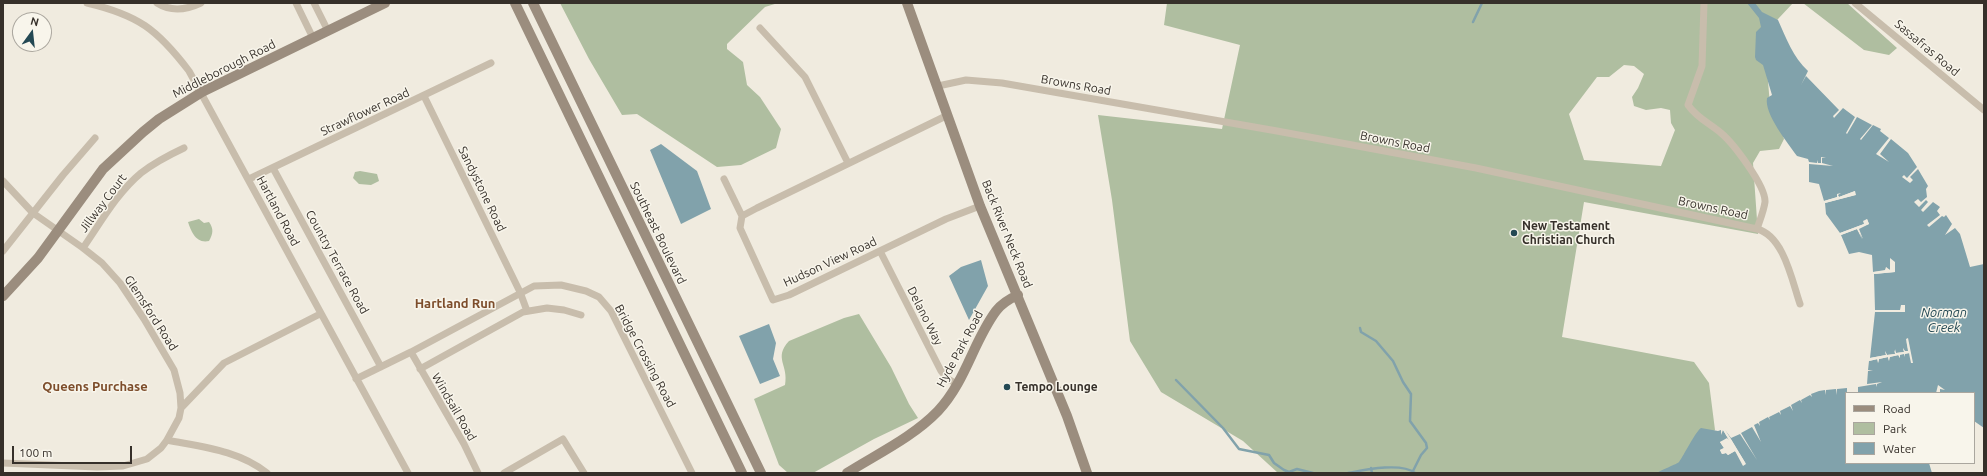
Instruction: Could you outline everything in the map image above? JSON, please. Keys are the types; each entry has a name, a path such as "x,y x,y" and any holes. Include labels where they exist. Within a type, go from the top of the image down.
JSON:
{"street":[{"name":"Hartland Road","path":"87,3 126,14 149,28 176,54 202,92 320,314 408,473"},
{"path":"157,3 177,10 185,9 201,3"},
{"path":"296,3 313,38"},
{"path":"314,3 328,31"},
{"name":"Middleborough Road","path":"3,296 33,264 96,179 123,150 159,119 202,92 385,3"},
{"path":"510,3 521,16"},
{"path":"515,3 742,473"},
{"name":"Southeast Boulevard","path":"533,3 761,473"},
{"name":"Back River Neck Road","path":"907,3 980,206 1067,416 1087,473"},
{"path":"1704,3 1702,66 1688,105 1698,117 1729,140 1759,184 1765,202 1757,228"},
{"name":"Sassafras Road","path":"1855,3 1984,110"},
{"path":"760,28 805,77 848,163"},
{"name":"Strawflower Road","path":"249,180 491,63"},
{"name":"Browns Road","path":"938,86 966,80 1002,83 1277,131 1476,168 1757,228 1768,234 1779,246 1800,304"},
{"name":"Sandystone Road","path":"424,96 520,292 527,311"},
{"path":"742,216 948,115"},
{"path":"3,251 95,138"},
{"name":"Jillway Court","path":"83,248 125,189 134,180 155,163 184,148"},
{"name":"Country Terrace Road","path":"272,168 381,367"},
{"name":"Hudson View Road","path":"724,179 742,216 740,228 773,300 789,295 946,219 980,206"},
{"name":"Glemsford Road","path":"3,181 33,213 58,232 83,248 102,263 113,275 144,318 174,370 180,393 181,408"},
{"name":"Delano Way","path":"880,251 941,371 948,379 957,384"},
{"name":"Bridge Crossing Road","path":"356,379 411,352 520,292 538,285 561,285 586,291 599,297 622,332 692,473"},
{"name":"Hyde Park Road","path":"847,473 929,419 947,400 957,384 996,310 1007,299 1018,295"},
{"path":"420,369 527,311 540,308 553,308 581,315"},
{"path":"3,463 97,470 123,466 147,459 161,448 167,440 179,418 181,408 224,363 320,314"},
{"name":"Windsail Road","path":"411,352 464,444 478,473"},
{"path":"504,473 563,439 584,473"},
{"path":"167,440 234,454 249,461 267,473"}],"green space":[{"path":"560,3 778,3 765,7 727,44 727,49 743,62 747,85 760,97 781,129 776,148 741,165 717,167 637,114 622,115 589,59"},
{"path":"1167,3 1793,3 1764,34 1770,105 1779,122 1784,139 1779,149 1760,151 1753,163 1758,234 1584,202 1562,337 1694,362 1709,383 1715,430 1680,465 1666,473 1278,473 1243,441 1161,392 1130,341 1112,200 1098,115 1222,129 1240,45 1164,25","holes":["1624,65 1634,66 1644,74 1632,97 1634,106 1646,110 1661,108 1670,110 1671,123 1675,130 1661,166 1584,160 1569,114 1597,77 1609,77"]},
{"path":"1803,3 1847,3 1897,48 1889,55 1864,50"},
{"path":"360,171 377,174 379,181 371,185 359,184 353,178 355,172"},
{"path":"199,219 204,223 209,222 212,227 209,241 201,241 197,239 191,229 188,222"},
{"path":"859,314 891,367 909,404 918,418 874,439 813,473 788,473 779,465 754,399 785,385 786,378 782,362 782,352 789,341 844,318"}],"water":[{"name":"Norman Creek","path":"1747,3 1755,3 1762,12 1778,20 1798,60 1808,71 1801,85 1806,76 1839,110 1833,116 1834,118 1843,108 1855,117 1846,133 1847,134 1857,117 1872,125 1860,139 1861,140 1873,125 1881,129 1880,131 1889,138 1876,154 1889,162 1880,154 1891,139 1908,153 1917,167 1907,178 1904,175 1902,177 1910,183 1913,180 1910,177 1918,169 1928,186 1926,189 1927,197 1921,202 1918,199 1914,202 1919,207 1926,200 1928,202 1921,210 1923,212 1933,202 1940,207 1937,211 1940,215 1927,225 1929,227 1942,216 1944,217 1946,215 1952,224 1945,235 1955,228 1960,234 1970,267 1984,264 1984,428 1975,422 1975,392 1940,392 1940,389 1945,390 1938,385 1936,392 1858,392 1858,387 1876,384 1877,387 1877,384 1882,382 1867,384 1868,371 1873,370 1868,370 1869,361 1878,359 1878,363 1879,359 1888,357 1889,361 1889,357 1899,355 1900,358 1900,354 1909,353 1909,351 1905,352 1903,348 1904,352 1896,353 1894,350 1895,354 1887,355 1885,351 1886,355 1870,358 1875,312 1905,312 1905,305 1901,305 1900,310 1875,310 1874,274 1895,272 1895,262 1890,270 1887,269 1887,267 1885,271 1873,272 1872,255 1859,252 1849,254 1841,235 1857,229 1862,239 1858,228 1869,224 1867,219 1864,224 1840,233 1826,214 1825,203 1855,195 1855,191 1839,197 1837,194 1838,197 1824,201 1819,184 1809,182 1809,164 1833,166 1822,163 1822,158 1826,158 1821,157 1821,163 1818,163 1817,160 1817,163 1809,162 1808,159 1797,156 1773,120 1767,105 1767,98 1772,95 1763,65 1756,60 1755,57 1756,32 1761,27 1759,18"},
{"path":"661,144 697,171 711,209 681,224 650,150"},
{"path":"981,260 988,286 969,320 949,276 961,267"},
{"path":"769,324 776,343 773,359 780,376 760,384 739,336"},
{"path":"1847,388 1847,392 1845,392 1845,464 1929,464 1932,473 1657,473 1679,462 1701,428 1718,431 1721,430 1721,435 1723,430 1729,440 1720,442 1724,448 1720,450 1722,454 1726,453 1728,455 1735,451 1746,464 1725,430 1731,438 1740,434 1757,460 1741,433 1752,427 1761,442 1754,425 1758,423 1760,426 1759,422 1768,417 1770,420 1769,417 1779,412 1781,415 1780,411 1790,406 1793,411 1791,405 1800,400 1802,403 1801,400 1810,395 1812,397 1811,394 1825,390 1826,395 1826,390 1836,389 1837,395 1837,389"}],"pier":[{"path":"1855,191 1856,195 1825,203 1824,201 1837,197 1837,194 1841,193 1838,195 1839,197"},
{"path":"1867,219 1869,224 1859,229 1863,239 1857,229 1841,235 1840,233 1864,224 1863,221"},
{"path":"1890,258 1895,262 1895,272 1874,274 1873,272 1885,270 1886,267 1890,270"},
{"path":"1908,338 1913,363 1911,363 1909,353 1905,354 1905,357 1904,354 1900,355 1900,358 1898,355 1890,357 1889,361 1888,357 1879,359 1878,363 1877,359 1869,361 1870,358 1886,355 1885,351 1887,355 1895,354 1895,349 1896,353 1904,352 1903,348 1905,351 1908,351 1906,339"},
{"path":"1723,430 1725,430 1746,464 1743,466 1735,451 1728,455 1726,453 1722,454 1720,450 1724,448 1720,442 1727,438 1729,440"}],"waterway":[{"path":"1473,22 1482,3"},
{"path":"1360,328 1361,332 1376,341 1393,361 1403,382 1411,394 1410,421 1426,443 1427,448 1421,455 1413,471"},
{"path":"1176,380 1223,428 1239,449 1269,455 1274,463 1289,472 1297,469 1313,473"},
{"path":"1348,473 1392,467 1409,470 1415,473"},
{"path":"1371,468 1372,473"}],"place":[{"name":"New Testament Christian Church","path":"1514,233"},
{"name":"Tempo Lounge","path":"1007,387"}],"district":[{"name":"Hartland Run","path":"455,304"},
{"name":"Queens Purchase","path":"95,387"}]}
